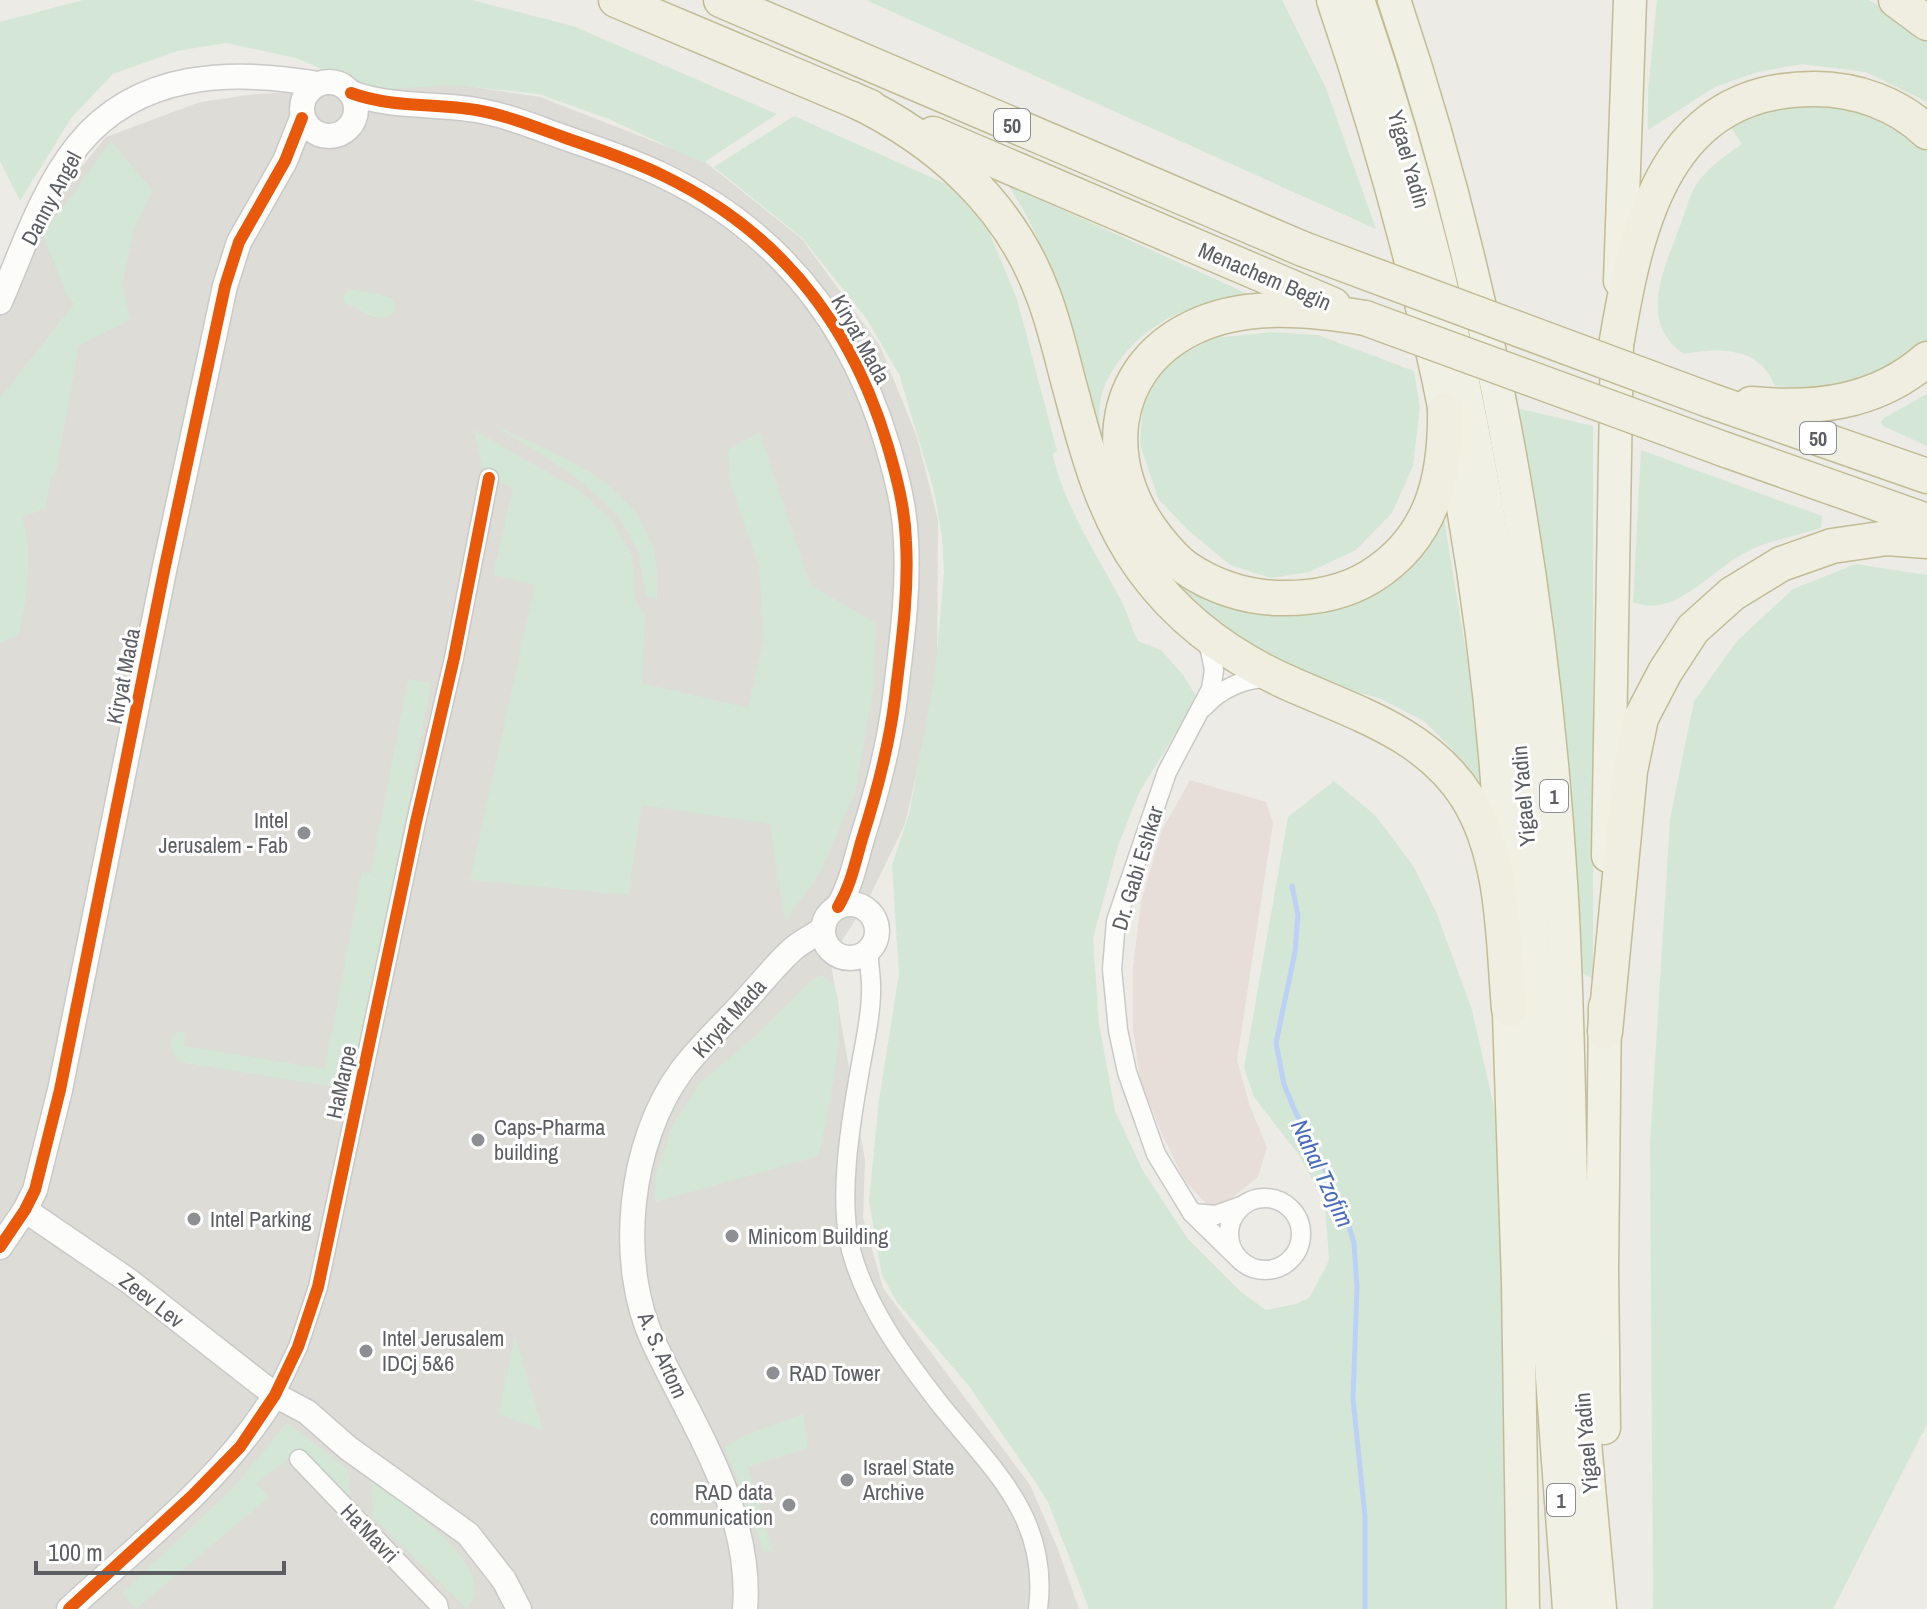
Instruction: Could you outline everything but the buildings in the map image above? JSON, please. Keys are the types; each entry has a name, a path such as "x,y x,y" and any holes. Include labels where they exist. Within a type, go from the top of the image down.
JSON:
{"highway":[{"name":"Menachem Begin","path":"616,0 852,99 1314,305"},
{"name":"Menachem Begin","path":"721,0 1303,249 1709,400 1927,476"},
{"path":"1324,0 1345,9 1423,311 1445,410 1483,641 1500,816 1509,1009 1518,1282 1523,1609"},
{"name":"Yigael Yadin","path":"1394,0 1438,140 1470,260 1528,566 1553,779 1561,881 1570,1078 1573,1261 1584,1423 1602,1609"},
{"path":"1602,1609 1602,1270 1617,340 1630,0"},
{"path":"1896,0 1927,23"},
{"name":"Yigael Yadin","path":"1345,9 1406,147 1459,359 1481,469 1510,663 1534,938 1544,1250 1569,1609"},
{"path":"1617,340 1629,284 1655,194 1674,157 1696,131 1720,113 1772,92 1825,89 1875,100 1898,110 1927,132"},
{"path":"852,99 891,117 923,139 980,190 1005,221 1026,256 1044,296 1086,447 1107,507 1140,566 1160,591 1196,627 1228,650 1281,679 1396,731 1436,760 1467,798 1479,820 1497,883 1509,1009"},
{"path":"1314,305 1222,317 1192,328 1159,348 1137,373 1125,400 1120,428 1120,454 1126,484 1134,505 1148,526 1186,567 1219,585 1256,597 1323,596 1357,585 1382,569 1407,546 1431,509 1441,474 1445,410"},
{"name":"50","path":"1314,305 1365,318 1927,521"},
{"path":"1709,400 1773,406 1855,400 1882,390 1927,359"},
{"path":"1605,1032 1630,771 1641,718 1665,672 1693,629 1732,594 1781,564 1832,546 1887,538 1927,541"},
{"path":"1522,1551 1530,1609"}],"street":[{"name":"Danny Angel","path":"0,302 57,178 78,145 100,120 125,103 178,81 211,76 318,84"},
{"path":"257,78 274,86 302,113 313,132 330,137 339,135 353,124 356,108 351,93 340,84 325,82 306,94 302,113"},
{"name":"Kiryat Mada","path":"351,93 385,103 479,111 503,117 616,155 678,183 737,218 761,238 798,276 829,315 873,402 892,461 904,512 907,574 883,774 853,876 848,906"},
{"name":"Kiryat Mada","path":"353,124 386,112 425,105"},
{"name":"Kiryat Mada","path":"0,1247 25,1210 37,1181 60,1090 164,571 225,286 239,242 295,140 302,113"},
{"name":"Kiryat Mada","path":"269,188 330,137"},
{"name":"HaMarpe","path":"69,1609 218,1470 255,1428 298,1347 318,1287 416,822 454,658 489,478"},
{"name":"Dr. Gabi Eshkar","path":"1196,627 1208,644 1214,670 1211,689 1167,772 1116,921 1112,969 1118,1030 1138,1109 1156,1154 1192,1213 1238,1258"},
{"name":"Dr. Gabi Eshkar","path":"1203,709 1219,694 1238,684 1261,678 1281,679"},
{"path":"848,906 869,913 875,924 876,936 860,954 838,955 825,937 828,915 848,906"},
{"name":"Kiryat Mada","path":"667,1096 682,1071 797,946 825,937"},
{"path":"860,954 871,985 855,1093 846,1193 851,1254 870,1305 939,1402 1010,1489 1023,1513 1038,1562 1038,1609"},
{"name":"A. S. Artom","path":"667,1096 647,1142 638,1178 631,1238 633,1270 647,1327 712,1459 728,1500 744,1557 747,1587 745,1609"},
{"path":"1192,1213 1216,1215 1259,1198 1281,1201 1297,1217 1301,1239 1291,1260 1281,1267 1259,1270 1238,1258 1229,1238 1230,1226 1241,1206"},
{"name":"Zeev Lev","path":"25,1210 129,1281 275,1395 295,1421 310,1432 348,1448 468,1534 504,1580 519,1609"},
{"name":"Ha'Mavri","path":"299,1459 438,1604 439,1609"}],"shaded area":[{"path":"453,84 540,97 704,161 802,239 880,346 917,437 938,520 937,682 905,824 867,902 830,959 865,1160 863,1218 883,1288 1030,1485 1079,1609 0,1609 0,282 74,176 106,137 200,102 256,94"},
{"path":"1190,780 1266,802 1273,823 1237,1060 1250,1106 1267,1148 1258,1177 1214,1212 1185,1181 1162,1134 1140,1080 1133,1029 1133,967 1141,902 1162,830"}],"green space":[{"path":"83,0 472,0 573,26 777,114 703,163 609,119 539,94 453,85 372,90 296,58 226,43 177,51 113,74 72,117 20,201 0,161 0,22"},
{"path":"866,0 1282,0 1326,88 1376,229"},
{"path":"1657,0 1869,0 1902,20 1927,42 1927,102 1866,72 1802,64 1758,72 1715,87 1648,130 1648,92"},
{"path":"1785,100 1848,106 1910,134 1927,151 1927,342 1918,351 1858,383 1814,389 1775,386 1760,364 1738,353 1712,351 1684,354 1670,342 1658,313 1661,280 1696,185 1717,162 1742,144 1727,121"},
{"path":"794,116 953,187 988,230 1017,299 1057,451 1053,454 1072,510 1121,600 1138,641 1161,650 1184,676 1197,698 1139,793 1119,843 1093,938 1099,1024 1115,1111 1143,1171 1188,1239 1241,1292 1266,1310 1296,1304 1310,1297 1329,1260 1325,1203 1299,1155 1254,1097 1244,1068 1288,817 1334,781 1376,816 1414,867 1437,914 1472,1010 1499,1129 1508,1609 1089,1609 1048,1502 969,1386 897,1302 882,1275 869,1201 879,1100 899,974 892,865 909,814 935,675 944,572 942,537 934,491 899,374 866,318 802,238 714,167"},
{"path":"111,141 153,191 134,229 122,283 130,320 79,345 56,471 51,476 45,509 22,517 28,562 19,634 0,643 0,398 74,304 68,297 43,235"},
{"path":"1008,185 1259,299 1203,305 1185,311 1157,325 1130,347 1110,374 1100,404 1103,461 1056,283 1043,249"},
{"path":"349,290 379,294 392,299 396,306 387,317 374,316 345,303 343,296"},
{"path":"1273,332 1318,335 1414,371 1420,407 1413,466 1392,513 1356,550 1309,572 1271,578 1230,565 1188,530 1159,500 1140,445 1143,398 1170,361 1214,338"},
{"path":"1927,394 1927,446 1883,426 1881,422 1884,418"},
{"path":"1512,407 1593,426 1593,979 1574,969"},
{"path":"494,425 592,474 632,508 646,530 655,556 657,599 646,596 636,547 606,504 571,474"},
{"path":"474,430 579,490 613,522 632,556 636,603 645,613 642,683 748,708 764,638 759,567 731,485 728,450 759,432 810,585 876,623 874,686 855,793 818,877 785,921 770,824 642,805 628,895 470,880 535,585 493,575 513,488 484,475"},
{"path":"1641,450 1822,516 1821,528 1752,549 1677,599 1648,606 1633,602"},
{"path":"1442,507 1475,706 1486,809 1452,749 1424,721 1381,699 1280,669 1178,591 1161,564 1291,611"},
{"path":"1856,564 1927,575 1927,1424 1833,1609 1653,1609 1650,1142 1670,819 1694,701 1737,641 1793,589"},
{"path":"408,679 431,683 359,1065 351,1082 335,1087 179,1062 172,1052 171,1041 174,1033 185,1031 184,1046 325,1069 362,872 371,873"},
{"path":"822,975 832,983 839,1017 835,1067 819,1156 655,1202 655,1177 674,1122 701,1082 755,1036 814,978"},
{"path":"515,1335 543,1431 499,1414"},
{"path":"803,1414 808,1448 748,1467 773,1550 765,1553 725,1447 744,1436"},
{"path":"287,1423 348,1469 350,1498 300,1450 257,1483 269,1497 136,1609 122,1593 233,1488"},
{"path":"371,1481 423,1519 460,1555 471,1574 474,1592 467,1609 373,1517"}],"waterway":[{"name":"Nahal Tzofim","path":"1292,886 1298,915 1295,952 1276,1043 1284,1084 1342,1203 1354,1243 1357,1288 1353,1399 1365,1516 1365,1609"}],"cycle path":[{"path":"351,93 382,101 498,115 614,155 664,176 743,225 776,254 832,322 873,403 888,447 902,505 907,561 904,620 889,734 852,874 838,907"},
{"path":"0,1247 35,1190 60,1090 164,571 225,286 239,242 285,161 302,118"},
{"path":"69,1609 192,1496 240,1447 275,1395 298,1347 318,1287 416,822 454,658 489,478"}],"place":[{"name":"Intel Jerusalem - Fab","path":"304,833"},
{"name":"Caps-Pharma building","path":"478,1140"},
{"name":"Intel Parking","path":"194,1219"},
{"name":"Minicom Building","path":"732,1236"},
{"name":"Intel Jerusalem IDCj 5&6","path":"366,1351"},
{"name":"RAD Tower","path":"773,1373"},
{"name":"Israel State Archive","path":"847,1480"},
{"name":"RAD data communication","path":"789,1505"}]}
